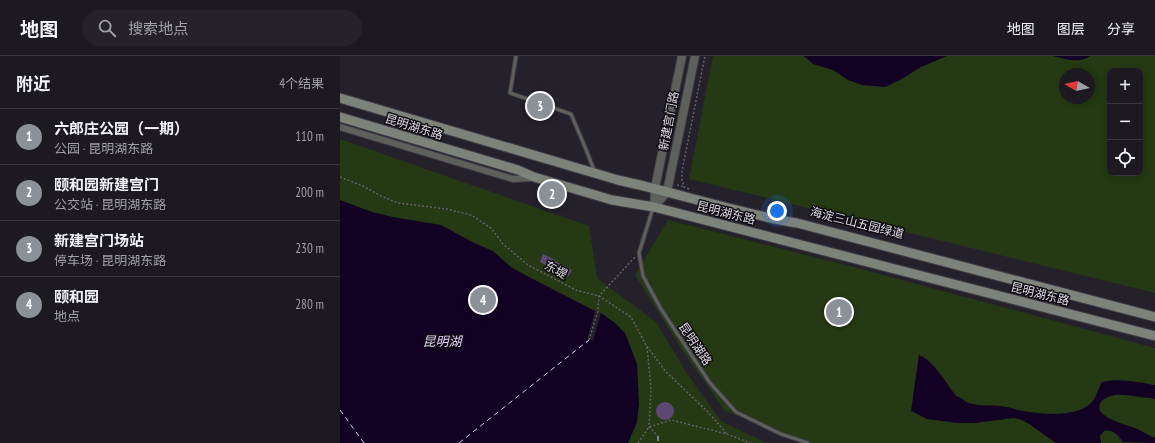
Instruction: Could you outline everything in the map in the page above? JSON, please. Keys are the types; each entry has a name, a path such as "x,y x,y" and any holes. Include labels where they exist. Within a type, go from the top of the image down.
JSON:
{"main road":[{"name":"昆明湖东路","path":"340,98 595,174 655,188 772,219 797,223 1155,317"},
{"name":"昆明湖东路","path":"340,117 518,170 534,177 612,200 654,207 1155,336"}],"street":[{"name":"新建宫门路","path":"654,207 655,188 682,56"},
{"name":"新建宫门路","path":"668,192 695,56"},
{"path":"340,126 513,179 534,177"},
{"path":"654,207 668,192"}],"lane":[{"path":"516,56 510,93 571,114 595,174"},
{"name":"昆明湖路","path":"654,207 639,253 643,276 659,306 710,383 736,412 781,434 808,443"}],"path":[{"path":"684,187 682,181 682,171 705,56"},
{"name":"东堤","path":"340,177 398,203 447,209 471,215 491,228 503,244 528,265 576,290 599,296 631,317 646,345 666,372 707,411 727,434"},
{"path":"677,184 690,189"},
{"path":"590,340 598,311 599,296 639,253"},
{"path":"638,443 649,427 651,388 646,345"},
{"path":"649,427 671,420 727,434 750,443"},
{"path":"649,427 658,436"}],"green space":[{"path":"713,56 1155,56 1155,293 689,179"},
{"name":"昆明湖","path":"340,139 589,226 597,278 656,322 688,375 721,421 766,443 340,443"},
{"path":"668,220 854,267 1155,348 1155,443 809,443 725,411 682,350 635,275"}],"water":[{"path":"804,56 947,56 921,67 885,87 862,85 848,80 833,70 813,64"},
{"path":"1053,56 1090,56 1082,60 1077,60"},
{"name":"昆明湖","path":"340,200 372,212 441,225 474,243 493,251 511,267 601,313 615,323 625,333 637,364 639,404 637,422 628,443 340,443"},
{"path":"919,355 934,367 956,396 967,402 978,405 1009,407 1035,413 1056,414 1083,408 1090,404 1094,399 1102,382 1121,380 1155,385 1155,399 1115,395 1104,399 1099,407 1101,412 1111,420 1135,428 1155,438 1155,443 1123,442 1115,433 1104,431 1100,436 1101,443 1056,443 1029,424 1014,418 975,423 957,423 927,419 911,411"}],"pier":[{"path":"595,311 601,313 593,341 587,339"}],"building":[{"path":"543,254 572,270 568,277 540,262"},
{"path":"665,402 671,405 674,411 671,417 665,420 659,417 656,411 659,405"}],"ferry route":[{"path":"459,443 589,340"},
{"path":"340,410 364,443"},
{"path":"658,436 658,443"}],"place":[{"name":"新建宫门场站","path":"540,106"},
{"name":"颐和园新建宫门","path":"552,194"},
{"name":"颐和园","path":"483,300"},
{"name":"六郎庄公园（一期）","path":"839,312"}]}
